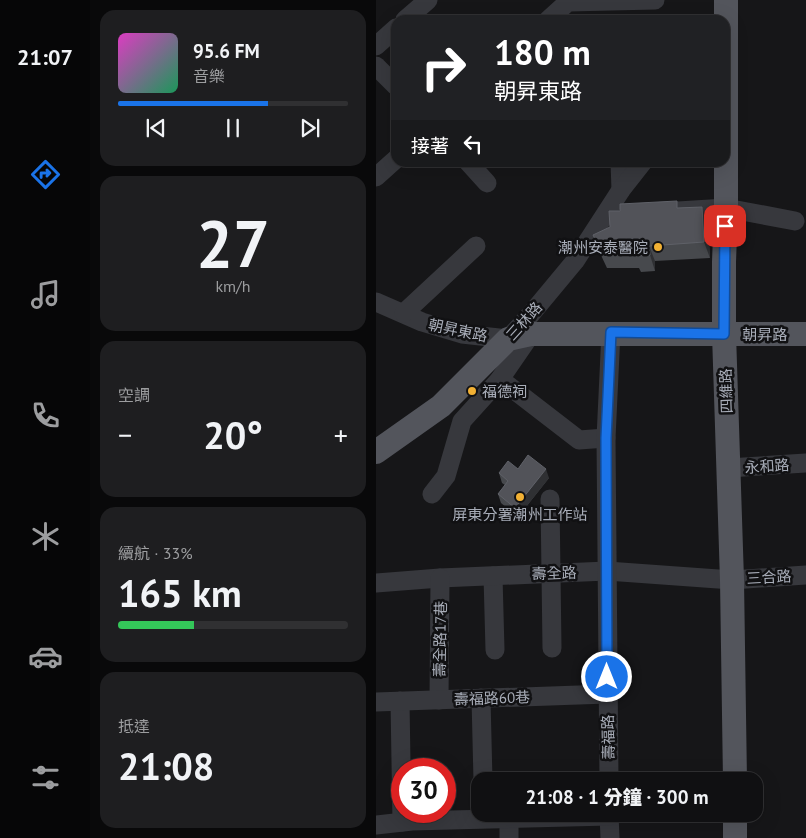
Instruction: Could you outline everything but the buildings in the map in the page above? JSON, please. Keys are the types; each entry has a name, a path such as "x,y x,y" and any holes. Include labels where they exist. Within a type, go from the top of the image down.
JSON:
{"main road":[{"name":"四維路","path":"726,0 726,15"},
{"name":"四維路","path":"726,167 724,334 732,580 735,772"},
{"name":"朝昇東路","path":"508,339 532,334 611,332 724,334"},
{"name":"朝昇路","path":"724,334 806,334"},
{"name":"三林路","path":"376,452 440,406 508,339"},
{"path":"735,822 735,838"}],"street":[{"path":"411,15 428,0"},
{"path":"553,15 567,1 615,7 655,0"},
{"path":"376,46 391,32"},
{"path":"376,66 391,81"},
{"path":"376,177 391,164"},
{"path":"473,167 487,183"},
{"path":"620,167 621,190"},
{"name":"三林路","path":"508,339 575,261 621,190 639,167"},
{"path":"658,212 726,208 795,221"},
{"path":"404,313 476,246"},
{"name":"朝昇東路","path":"376,302 422,322 462,334 508,339"},
{"name":"壽福路","path":"609,772 606,438 611,332"},
{"path":"432,494 446,476 462,420 500,379 532,334"},
{"path":"500,379 579,440 606,438"},
{"path":"440,406 462,420"},
{"name":"永和路","path":"728,468 806,463"},
{"path":"550,499 552,648"},
{"name":"壽全路","path":"376,584 440,578 607,571 732,580"},
{"name":"三合路","path":"732,580 806,575"},
{"path":"493,576 495,650"},
{"name":"壽全路17巷","path":"439,700 440,578"},
{"name":"壽福路60巷","path":"376,702 607,694"},
{"path":"481,698 482,772"},
{"path":"400,701 401,758"},
{"path":"407,823 437,829 471,819"},
{"path":"509,822 509,838"},
{"path":"609,822 610,838"},
{"path":"376,825 393,823"}],"place":[{"name":"潮州安泰醫院","path":"658,247"},
{"name":"福德祠","path":"472,391"},
{"name":"屏東分署潮州工作站","path":"520,497"}],"route":[{"path":"607,677 606,438 611,332 724,334 725,226"}]}
